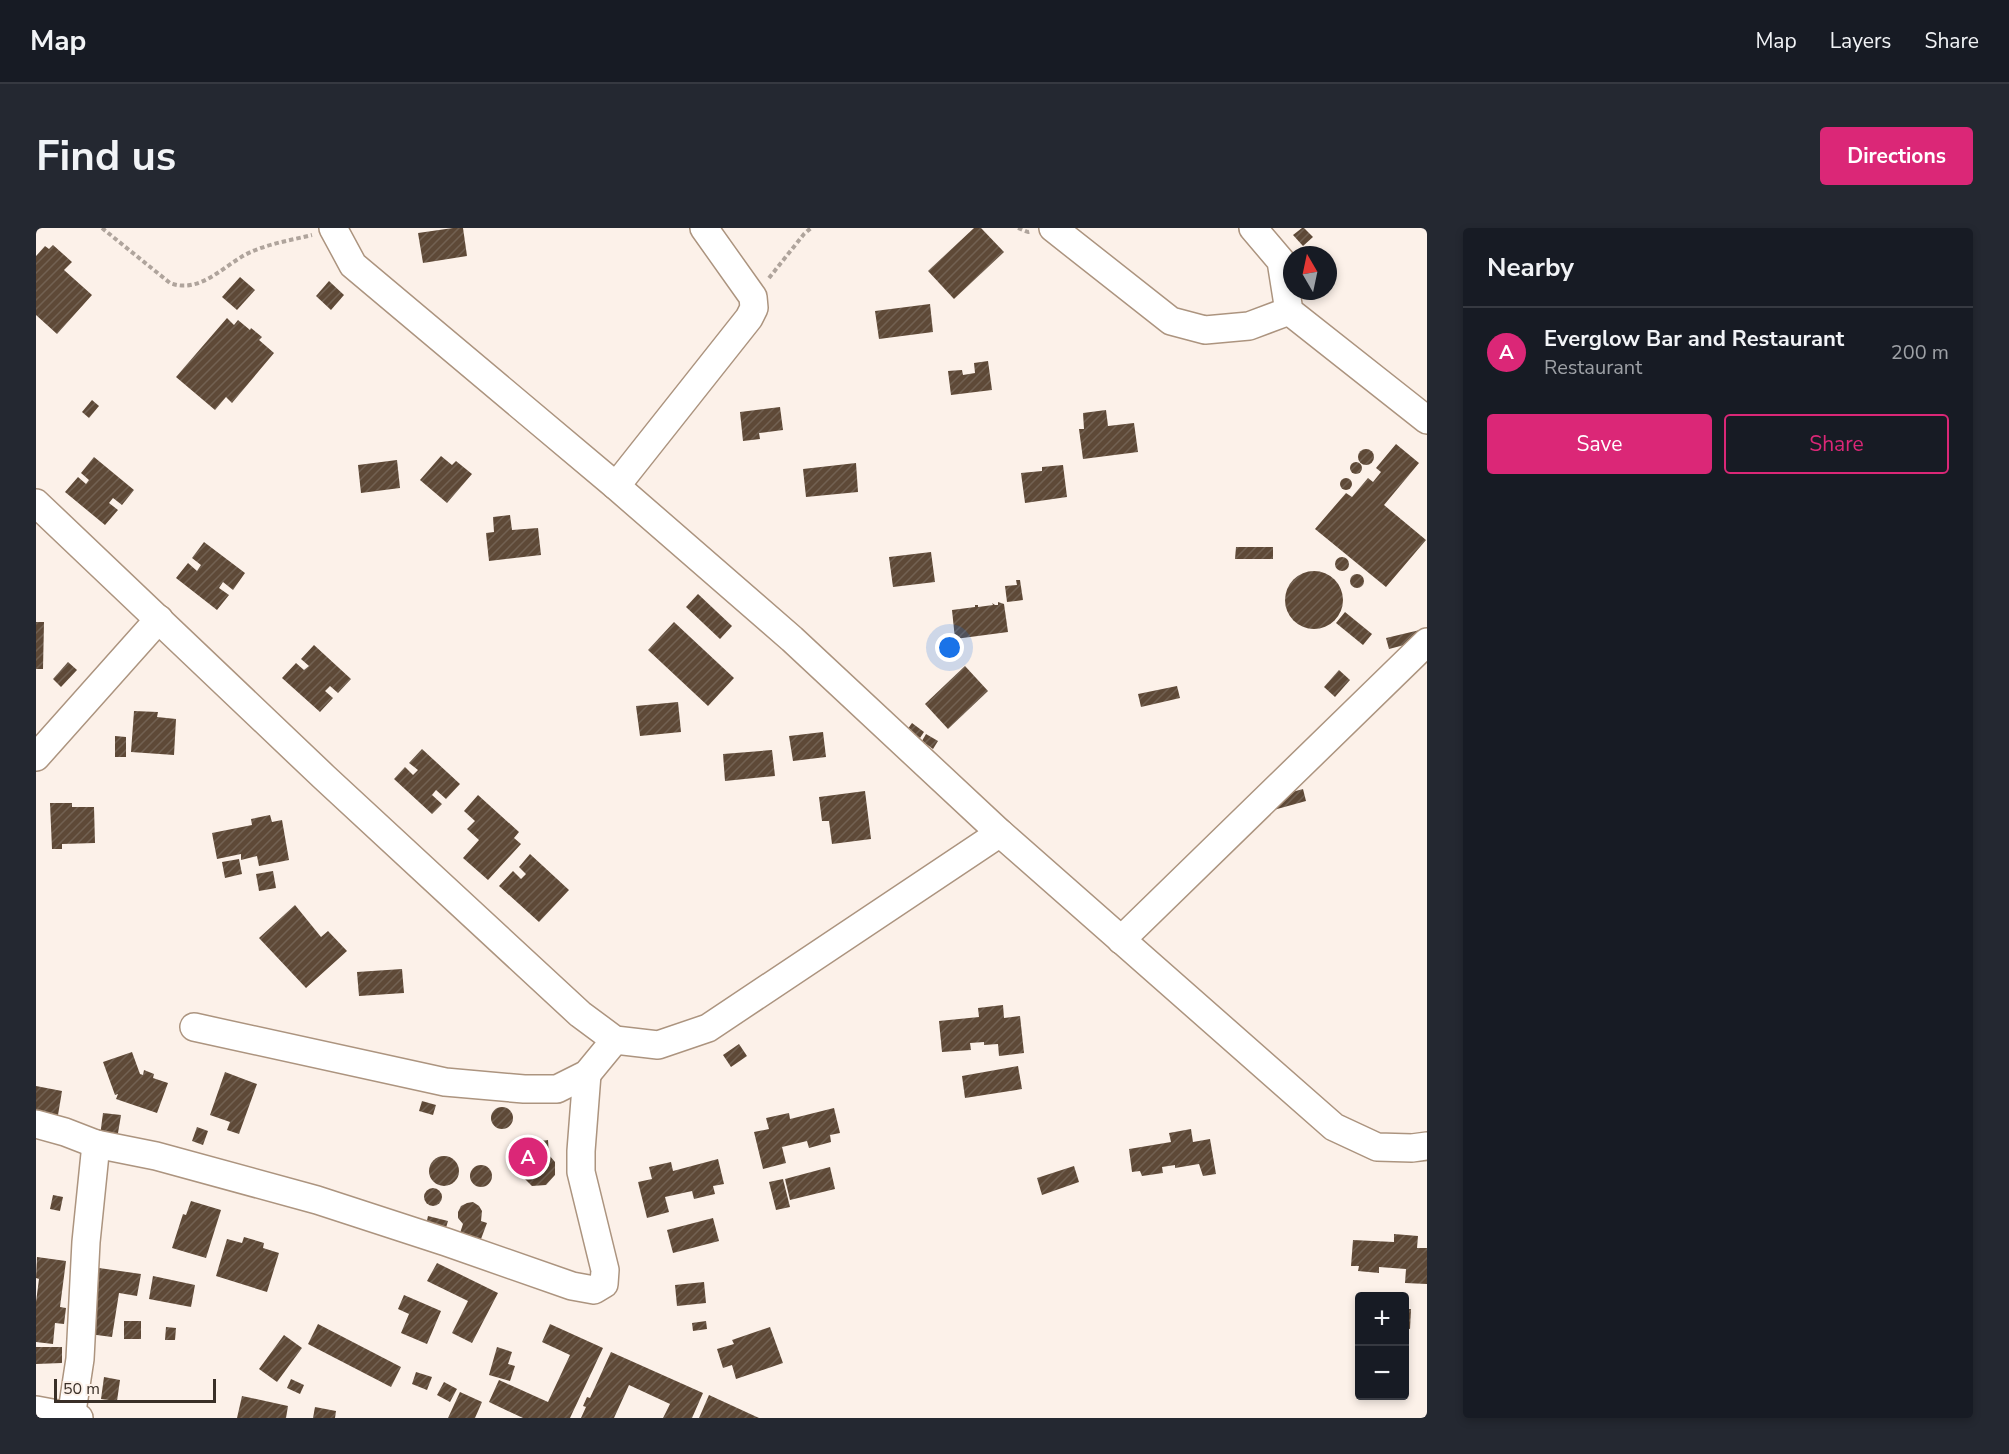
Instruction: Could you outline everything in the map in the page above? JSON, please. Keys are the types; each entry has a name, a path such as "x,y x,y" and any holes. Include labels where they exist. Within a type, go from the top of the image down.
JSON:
{"street":[{"path":"616,486 749,318 754,308 753,297 704,228"},
{"path":"1053,228 1171,321 1204,330 1249,326 1289,311"},
{"path":"1253,228 1281,261 1289,311 1427,420"},
{"path":"333,229 353,265 616,486 792,639 1000,833 1334,1127 1377,1147 1427,1146"},
{"path":"36,502 333,785 564,1000 615,1040 658,1045 708,1028 1000,833"},
{"path":"36,757 159,619"},
{"path":"1121,940 1427,642"},
{"path":"194,1027 445,1082 524,1089 557,1089 587,1074 615,1040"},
{"path":"36,1124 96,1144 156,1156 317,1200 572,1286 594,1290 604,1284 605,1270 581,1172 587,1074"},
{"path":"36,1410 74,1418 80,1359 86,1242 96,1144"}],"path":[{"path":"102,228 170,283 181,287 197,285 251,251 333,229"},
{"path":"753,297 811,228"}],"building":[{"path":"463,228 467,256 423,263 418,233"},
{"path":"974,228 981,228 1004,252 954,299 928,271"},
{"path":"1304,228 1313,237 1303,246 1293,235"},
{"path":"53,245 72,262 64,270 92,295 57,334 36,315 36,256 45,246 49,249"},
{"path":"240,277 255,290 237,310 222,297"},
{"path":"329,281 344,295 331,310 316,296"},
{"path":"930,304 933,332 879,339 875,311"},
{"path":"227,318 234,325 238,320 250,330 251,328 262,337 259,340 274,353 232,403 226,397 215,410 176,377"},
{"path":"988,361 992,390 951,395 948,371 962,370 963,375 975,373 974,363"},
{"path":"92,400 99,406 89,418 82,412"},
{"path":"780,407 783,430 759,433 760,439 743,441 740,412"},
{"path":"1106,410 1108,426 1134,423 1138,452 1083,459 1079,429 1084,429 1083,413"},
{"path":"1396,444 1419,463 1384,505 1426,540 1386,587 1315,529 1346,493 1352,497 1368,478 1373,482 1381,472 1376,468"},
{"path":"1366,449 1372,451 1374,457 1372,463 1366,465 1360,463 1358,457 1360,451"},
{"path":"441,456 452,465 456,461 472,474 447,503 420,480"},
{"path":"94,457 134,490 122,505 113,498 109,503 118,510 105,525 65,492 78,477 86,484 89,480 81,473"},
{"path":"397,460 400,488 361,493 358,465"},
{"path":"1358,462 1362,468 1358,474 1354,474 1350,466"},
{"path":"856,463 858,492 806,497 803,469"},
{"path":"1063,465 1067,497 1025,503 1021,473 1042,471 1042,467"},
{"path":"1348,478 1352,484 1348,490 1344,490 1340,482"},
{"path":"510,515 512,530 538,528 541,555 489,561 486,533 494,532 493,517"},
{"path":"204,542 245,573 233,590 223,582 219,588 229,595 217,610 176,578 188,563 197,571 201,565 192,558"},
{"path":"1236,547 1273,547 1273,559 1235,559"},
{"path":"931,552 935,582 893,587 889,557"},
{"path":"1342,557 1347,559 1349,564 1347,569 1342,571 1337,569 1335,564 1337,559"},
{"path":"1314,571 1325,573 1338,584 1343,600 1341,611 1330,624 1314,629 1303,627 1290,616 1285,600 1287,589 1298,576"},
{"path":"1354,574 1360,574 1364,581 1360,588 1354,588 1350,584 1350,578"},
{"path":"1016,580 1020,580 1023,600 1007,602 1005,586 1017,585"},
{"path":"698,594 732,626 720,639 686,607"},
{"path":"998,602 1004,604 1008,632 955,639 952,610 975,607 975,605 978,607 993,605 992,603 998,605"},
{"path":"1345,612 1372,634 1363,645 1336,623"},
{"path":"36,622 44,622 43,669 36,669"},
{"path":"674,622 734,678 708,706 648,650"},
{"path":"1424,629 1427,639 1389,649 1386,638"},
{"path":"314,645 351,679 338,693 330,686 325,691 333,698 320,712 282,678 296,663 304,670 309,666 301,659"},
{"path":"68,662 77,670 61,687 53,679"},
{"path":"965,666 988,691 948,729 925,704"},
{"path":"1339,670 1350,680 1335,697 1324,687"},
{"path":"1177,686 1180,698 1141,707 1138,694"},
{"path":"678,702 681,732 640,736 636,706"},
{"path":"134,711 158,712 157,717 176,719 174,755 131,752"},
{"path":"912,723 924,732 920,738 907,730"},
{"path":"823,732 826,757 793,761 789,736"},
{"path":"926,734 938,741 933,749 922,741"},
{"path":"115,736 126,737 126,757 115,757"},
{"path":"422,749 460,784 446,799 436,790 432,795 442,804 432,814 394,779 405,767 413,775 418,770 409,763"},
{"path":"772,750 775,776 725,781 723,754"},
{"path":"1303,789 1306,801 1270,811 1267,799"},
{"path":"865,791 871,839 832,844 829,821 822,821 819,797"},
{"path":"478,795 519,832 514,838 521,844 488,880 463,858 479,840 467,829 475,821 464,811"},
{"path":"50,803 72,803 72,807 94,807 95,843 62,844 62,849 52,849"},
{"path":"270,815 272,822 282,820 289,860 259,866 257,856 241,860 241,854 217,859 212,833 252,825 251,819"},
{"path":"530,854 569,890 539,922 499,886 513,871 521,879 526,874 519,867"},
{"path":"239,859 242,874 225,878 222,862"},
{"path":"273,871 276,888 259,891 256,874"},
{"path":"295,905 321,937 328,931 347,951 306,988 259,938"},
{"path":"402,969 404,993 359,996 357,972"},
{"path":"1003,1005 1004,1018 1020,1016 1024,1053 999,1056 998,1044 984,1045 984,1042 970,1043 971,1050 942,1052 939,1021 979,1017 978,1008"},
{"path":"739,1044 747,1056 731,1067 723,1055"},
{"path":"132,1052 140,1074 143,1075 144,1070 154,1074 153,1078 168,1083 157,1113 116,1099 118,1094 115,1095 103,1062"},
{"path":"1018,1066 1022,1089 965,1098 962,1076"},
{"path":"225,1072 257,1084 239,1134 227,1130 230,1122 210,1115"},
{"path":"36,1086 62,1091 57,1121 36,1117"},
{"path":"422,1101 436,1105 433,1115 419,1111"},
{"path":"502,1107 510,1110 513,1118 510,1126 502,1129 494,1126 491,1118 494,1110"},
{"path":"834,1108 840,1133 830,1135 831,1142 809,1148 807,1141 782,1147 786,1163 763,1169 754,1132 769,1129 766,1118 789,1113 790,1119"},
{"path":"103,1113 121,1115 117,1139 100,1136"},
{"path":"197,1127 208,1131 203,1145 192,1141"},
{"path":"1191,1129 1193,1142 1210,1139 1216,1174 1203,1176 1199,1164 1175,1168 1175,1165 1162,1167 1163,1173 1142,1176 1140,1171 1132,1172 1129,1149 1171,1142 1169,1133"},
{"path":"548,1140 549,1155 555,1162 555,1175 546,1185 532,1186 522,1176 522,1163 525,1157 534,1152 533,1142"},
{"path":"444,1156 450,1157 458,1165 458,1177 450,1185 444,1186 438,1185 430,1177 429,1171 430,1165 438,1157"},
{"path":"718,1159 724,1184 713,1186 715,1194 694,1199 692,1191 665,1197 669,1212 647,1218 638,1182 652,1179 649,1167 671,1162 673,1171"},
{"path":"481,1165 489,1168 492,1176 489,1184 481,1187 473,1184 470,1176 473,1168"},
{"path":"1074,1166 1079,1182 1042,1195 1037,1178"},
{"path":"830,1167 835,1189 790,1200 785,1179"},
{"path":"783,1179 790,1207 776,1210 769,1182"},
{"path":"429,1188 437,1188 442,1193 440,1204 429,1206 424,1201 424,1193"},
{"path":"53,1195 63,1197 60,1211 50,1209"},
{"path":"191,1201 221,1210 206,1258 172,1248 183,1214 186,1215"},
{"path":"473,1202 482,1211 481,1221 487,1223 478,1247 458,1239 463,1224 458,1218 458,1212 461,1206"},
{"path":"428,1216 448,1221 445,1231 426,1225"},
{"path":"713,1218 719,1241 673,1253 667,1230"},
{"path":"1394,1234 1418,1236 1417,1248 1427,1248 1427,1284 1405,1283 1406,1269 1379,1267 1379,1273 1358,1271 1359,1266 1351,1266 1353,1240 1394,1242"},
{"path":"244,1237 264,1243 263,1248 279,1253 267,1292 216,1276 227,1239 242,1243"},
{"path":"37,1257 66,1261 60,1307 66,1308 64,1324 55,1323 53,1344 36,1342 36,1302 39,1279 36,1278"},
{"path":"437,1263 498,1293 472,1343 452,1333 468,1301 427,1281"},
{"path":"99,1268 141,1274 137,1296 119,1293 112,1337 89,1334"},
{"path":"153,1276 195,1285 191,1307 149,1299"},
{"path":"704,1282 706,1303 677,1306 675,1285"},
{"path":"404,1295 441,1311 427,1344 401,1333 409,1314 398,1309"},
{"path":"1409,1309 1411,1309 1410,1329"},
{"path":"124,1321 141,1321 141,1339 124,1339"},
{"path":"706,1321 707,1329 693,1331 692,1323"},
{"path":"318,1324 401,1367 391,1387 308,1344"},
{"path":"550,1324 603,1348 570,1418 523,1418 489,1402 499,1380 548,1402 570,1355 542,1342"},
{"path":"166,1327 176,1328 175,1340 165,1340"},
{"path":"770,1327 783,1363 736,1379 732,1365 723,1368 717,1349 734,1344 732,1340"},
{"path":"284,1335 302,1348 277,1382 259,1369"},
{"path":"36,1347 62,1347 62,1363 36,1364"},
{"path":"497,1347 512,1352 508,1364 515,1366 510,1381 489,1375"},
{"path":"611,1352 703,1393 692,1418 663,1418 670,1404 629,1385 614,1418 581,1418 587,1397 590,1398"},
{"path":"416,1372 432,1377 427,1390 412,1384"},
{"path":"104,1377 120,1380 117,1401 101,1399"},
{"path":"291,1379 304,1385 300,1394 287,1388"},
{"path":"444,1382 457,1389 450,1402 437,1395"},
{"path":"460,1392 482,1402 475,1418 448,1418"},
{"path":"709,1395 759,1418 699,1418"},
{"path":"242,1396 288,1406 286,1418 237,1418"},
{"path":"315,1407 336,1411 335,1418 313,1418"}],"place":[{"name":"Everglow Bar and Restaurant","path":"528,1157"}]}
